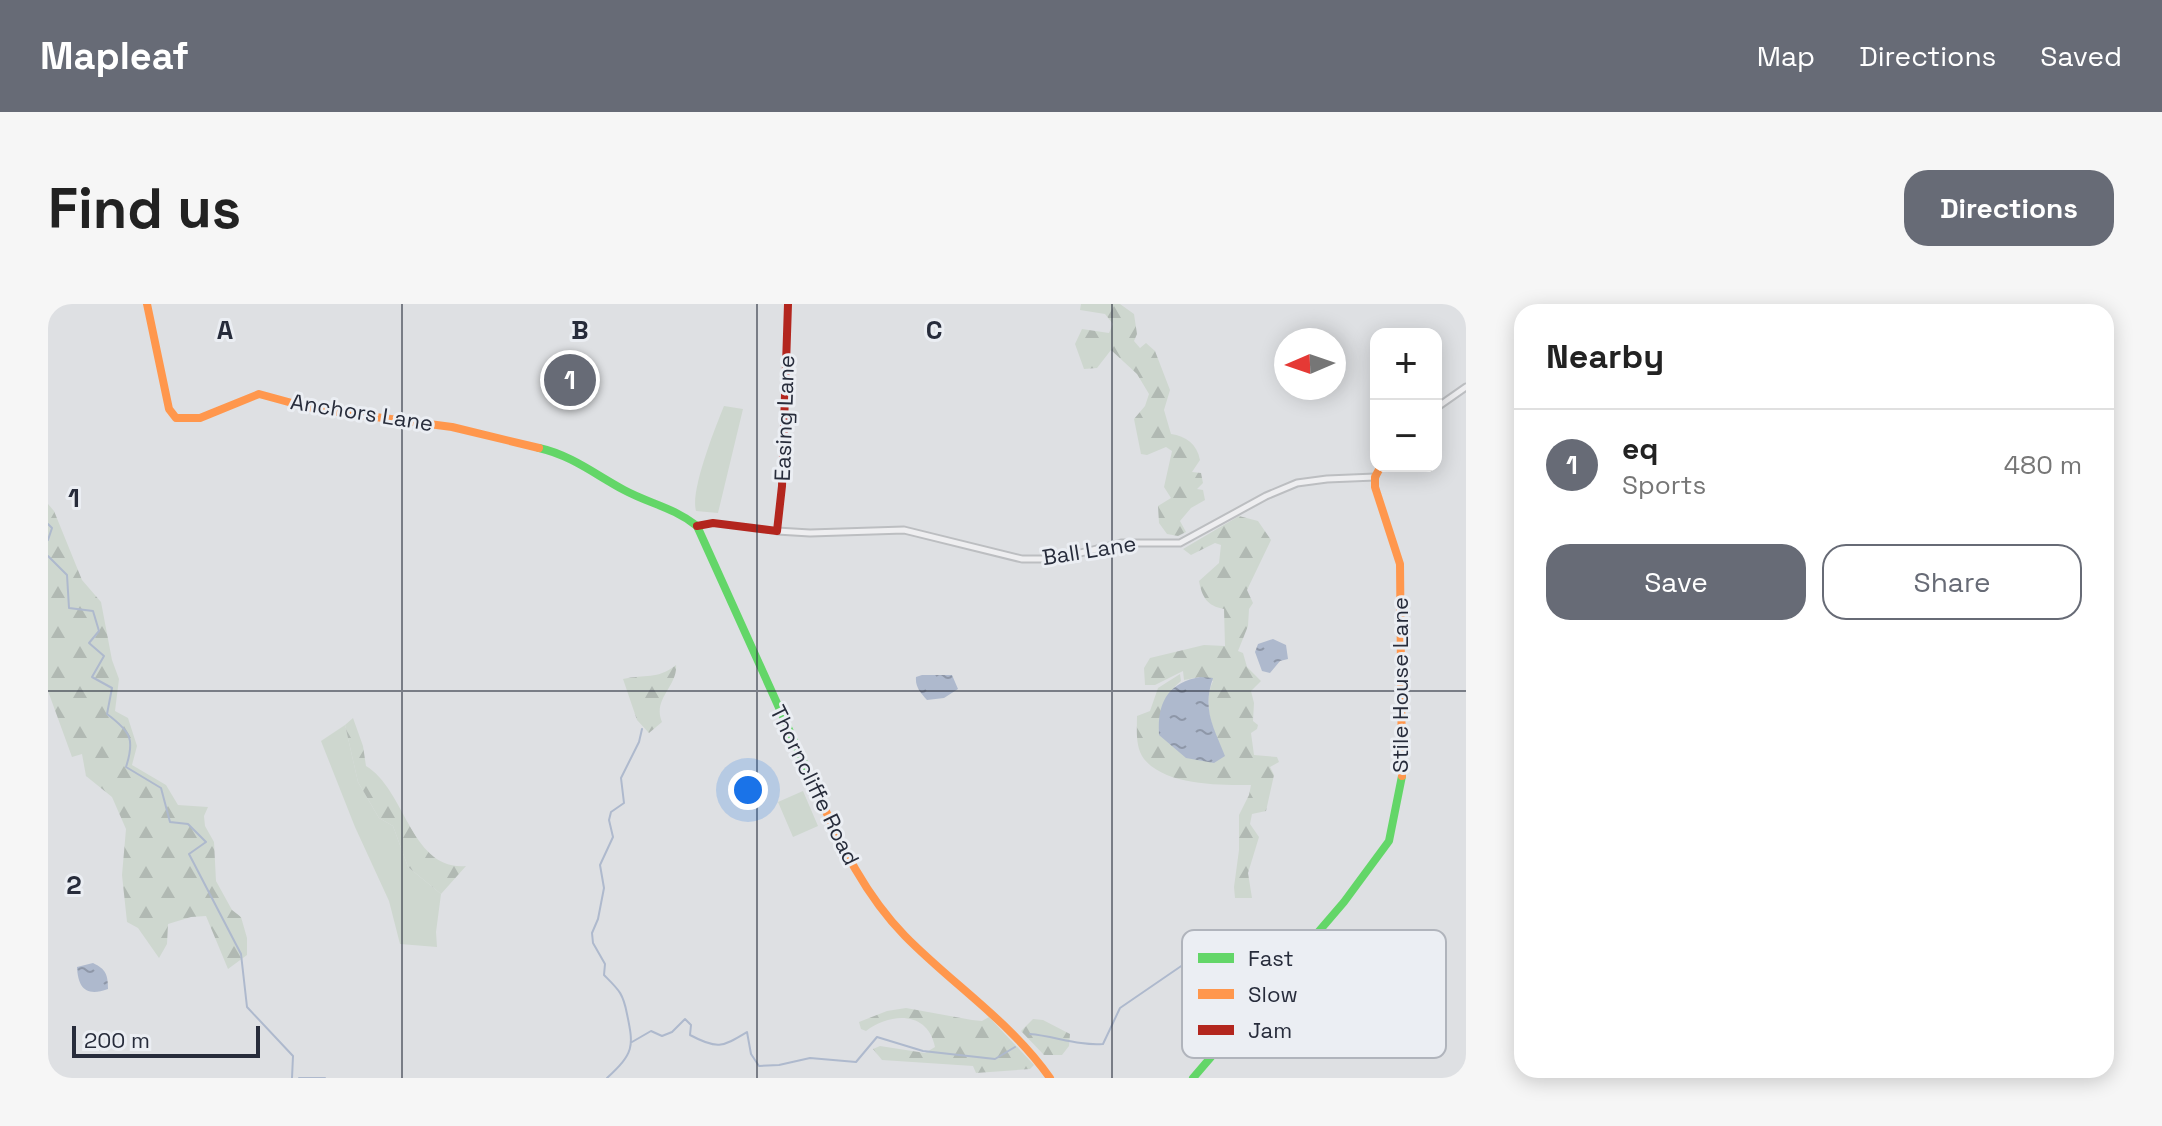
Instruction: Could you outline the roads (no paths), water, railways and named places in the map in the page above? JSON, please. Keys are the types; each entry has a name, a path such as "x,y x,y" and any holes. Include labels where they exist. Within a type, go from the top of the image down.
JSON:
{"street":[{"name":"Anchors Lane","path":"147,304 169,409 181,420 200,418 251,395 267,394 314,409 452,427 561,453 613,485 680,512 697,526"},
{"name":"Easing Lane","path":"777,531 782,486 788,304"},
{"path":"1442,404 1466,387"},
{"path":"1375,477 1378,472"},
{"name":"Ball Lane","path":"697,526 713,523 810,533 904,530 1022,559 1056,559 1121,543 1180,543 1266,496 1297,483 1375,477"},
{"name":"Stile House Lane","path":"1320,930 1389,841 1402,763 1400,564 1375,487 1375,477"},
{"name":"Thorncliffe Road","path":"697,526 838,839 867,891 904,935 1022,1042 1050,1078"},
{"name":"Stile House Lane","path":"1193,1078 1210,1058"}],"water":[{"path":"1273,639 1286,645 1288,659 1280,661 1270,673 1262,671 1255,652 1258,644"},
{"path":"952,675 958,689 944,698 927,700 916,684 916,677"},
{"path":"1200,677 1213,678 1209,708 1225,756 1214,763 1186,758 1159,735 1160,713 1167,696 1180,684"},
{"path":"93,963 105,973 108,989 94,992 81,985 77,967"}],"waterway":[{"path":"48,524 52,528 48,540"},
{"path":"48,556 67,575 69,608 93,611 99,631 89,643 104,656 92,677 112,688 107,714 129,737 126,767 161,788 170,822 188,824 206,842 189,854 241,954 247,1007 293,1056 292,1078"},
{"path":"607,1078 627,1055 631,1034 624,1001 604,975 605,964 593,943 592,933 604,888 600,865 613,837 609,820 611,812 624,803 621,778 642,729"},
{"path":"1030,1034 1085,1044 1103,1044 1120,1008 1182,965"},
{"path":"632,1042 651,1031 662,1036 672,1032 685,1019 691,1025 690,1035 714,1045 747,1032 751,1054 759,1066 810,1058 856,1062 877,1037 923,1051 995,1059 1015,1047"},
{"path":"299,1078 325,1078"}],"place":[{"name":"eq","path":"570,380"}]}
